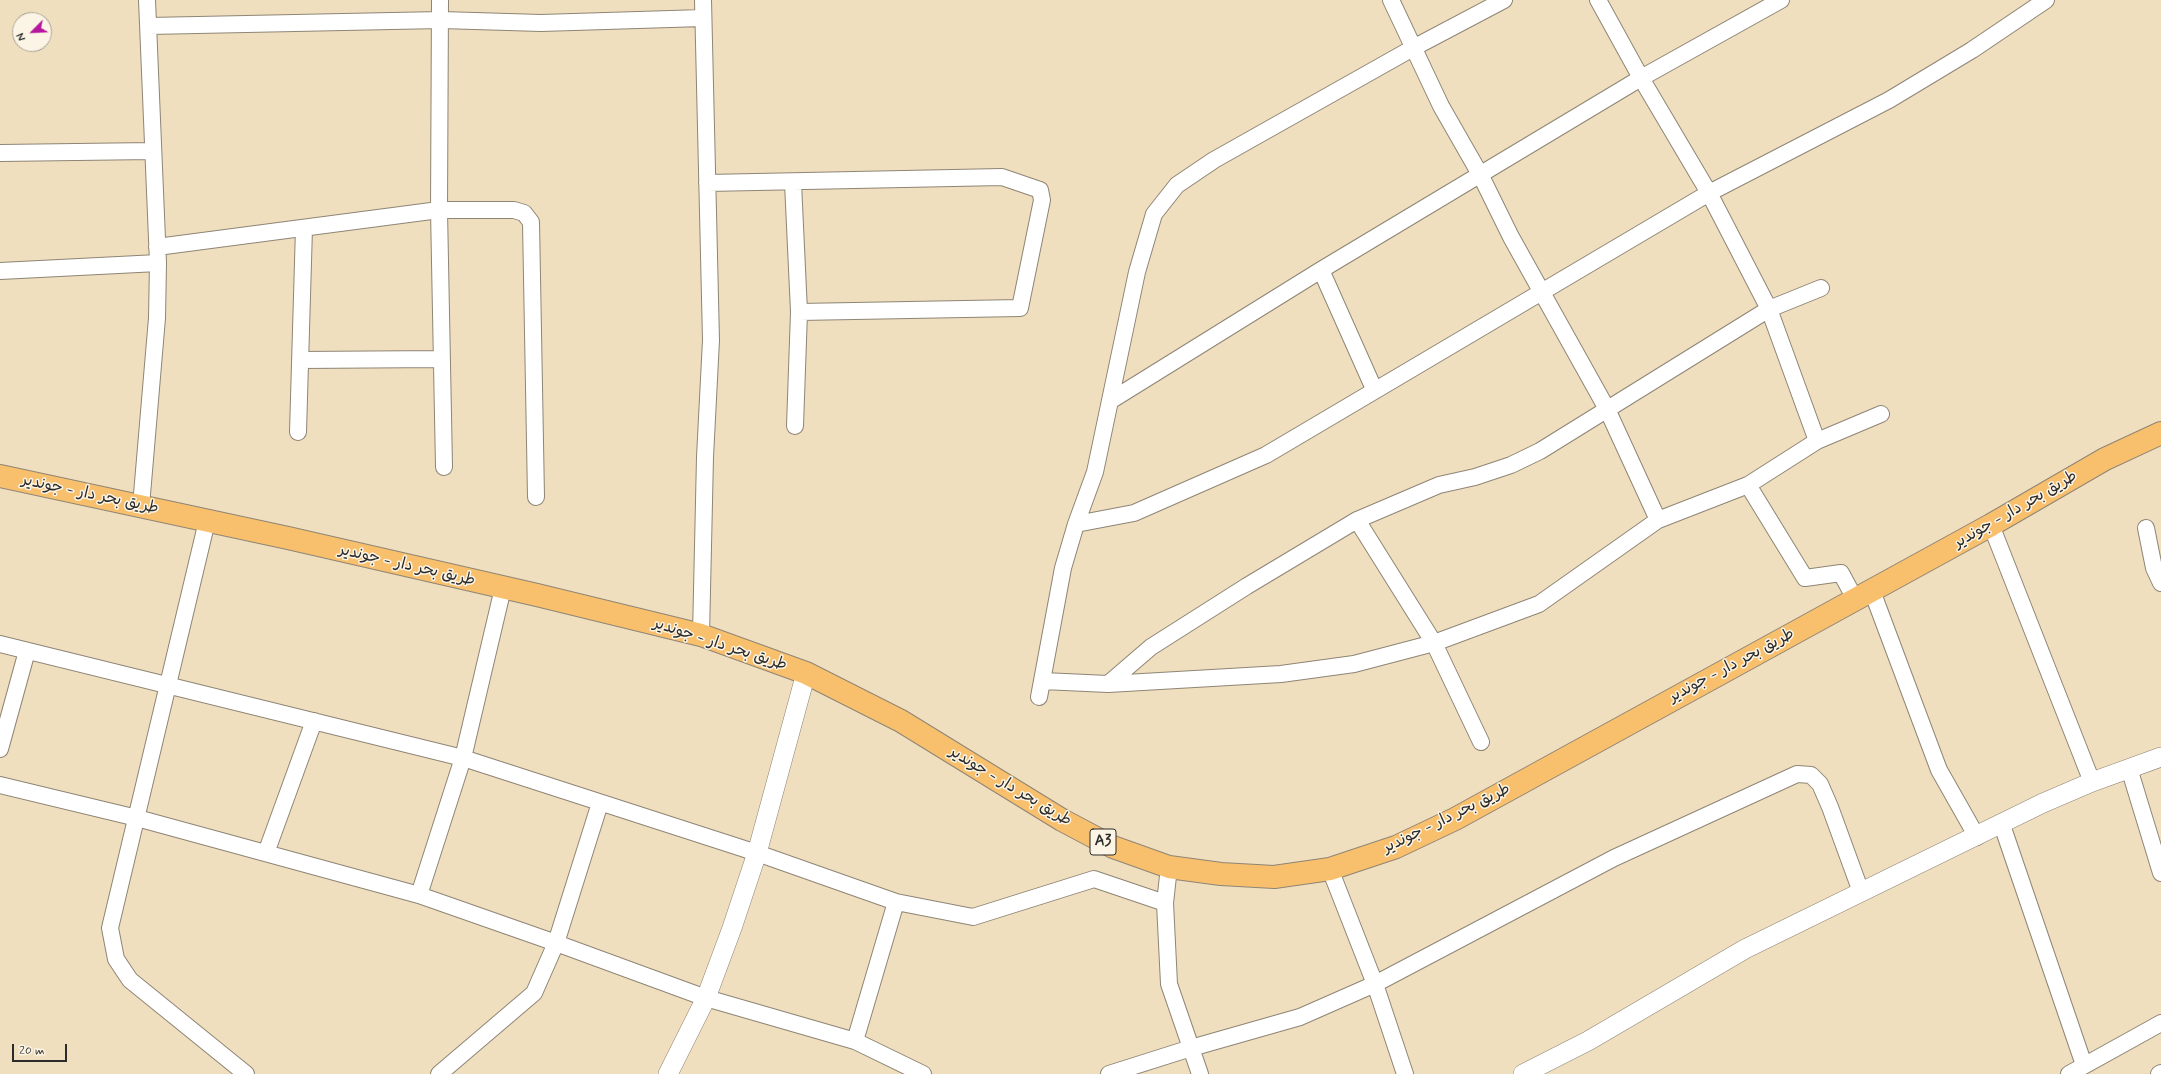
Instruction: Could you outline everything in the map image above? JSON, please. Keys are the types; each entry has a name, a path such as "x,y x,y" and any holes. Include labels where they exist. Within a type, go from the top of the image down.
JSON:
{"highway":[{"name":"طريق بحر دار - جوندير","path":"0,476 141,506 503,588 701,635 806,673 901,721 1062,820 1106,844 1169,867 1221,874 1274,877 1330,869 1396,847 1455,819 1991,525 2106,459 2161,433"}],"street":[{"path":"141,506 157,318 158,263 152,151 147,0"},
{"path":"440,0 439,210 444,467"},
{"path":"701,635 705,457 711,340 703,0"},
{"path":"1391,0 1441,106 1481,176 1511,237 1607,409 1658,520"},
{"path":"1039,697 1063,568 1076,524 1095,472 1136,272 1154,214 1177,185 1214,160 1413,48 1504,0"},
{"path":"1598,0 1641,78 1709,193 1769,309 1817,441"},
{"path":"1110,400 1321,270 1481,176 1641,78 1782,0"},
{"path":"1076,524 1134,513 1266,455 1374,389 1543,292 1709,193 1889,100 1972,50 2046,0"},
{"path":"149,26 441,20 541,23 703,18"},
{"path":"0,153 152,151"},
{"path":"707,183 1002,177 1040,190 1042,200 1020,308 799,312"},
{"path":"792,182 799,312 795,426"},
{"path":"157,246 439,210 514,210 524,213 531,222 536,497"},
{"path":"298,432 304,228"},
{"path":"0,271 158,263"},
{"path":"1321,270 1374,389"},
{"path":"1108,684 1151,647 1247,586 1357,520 1439,485 1475,477 1511,465 1540,451 1769,309 1821,288"},
{"path":"300,360 441,359"},
{"path":"1043,681 1108,684 1281,674 1354,664 1434,642 1539,604 1658,520 1748,485 1817,441 1881,414"},
{"path":"1748,485 1805,578 1841,573 1863,595 1939,770 1977,837"},
{"path":"1357,520 1434,642 1481,742"},
{"path":"207,521 110,928 116,959 130,980 246,1074"},
{"path":"1991,525 2092,782"},
{"path":"2146,528 2154,568 2161,583"},
{"path":"419,895 463,758 503,588"},
{"path":"0,644 463,758 757,853 896,902 973,916 1094,879 1165,903"},
{"path":"0,749 27,651"},
{"path":"668,1074 706,998 757,853 806,673"},
{"path":"266,853 314,721"},
{"path":"1523,1074 1588,1041 1745,949 2043,804 2092,782 2161,757"},
{"path":"2129,768 2161,873"},
{"path":"1109,1074 1191,1048 1300,1017 1375,984 1614,858 1797,774 1811,775 1820,784 1830,806 1861,892"},
{"path":"0,785 137,818 419,895 706,998 855,1041 923,1074"},
{"path":"439,1074 534,993 556,943 600,803"},
{"path":"2002,825 2084,1065"},
{"path":"1169,867 1165,903 1169,984 1200,1074"},
{"path":"1330,869 1375,984 1405,1074"},
{"path":"855,1041 896,902"},
{"path":"2069,1074 2161,1023"}]}
